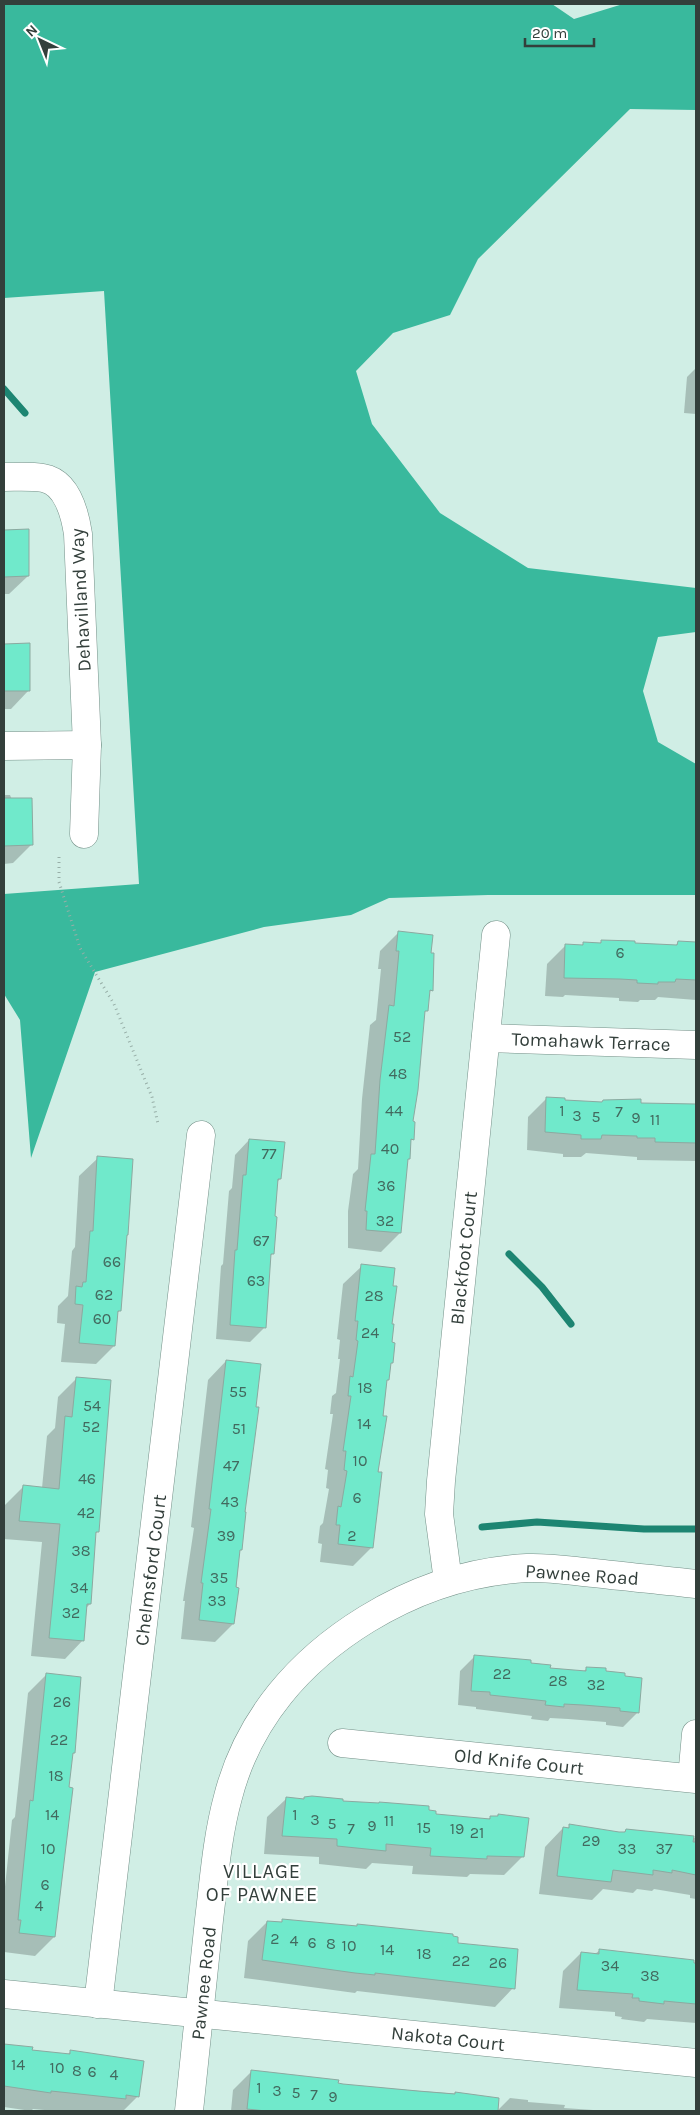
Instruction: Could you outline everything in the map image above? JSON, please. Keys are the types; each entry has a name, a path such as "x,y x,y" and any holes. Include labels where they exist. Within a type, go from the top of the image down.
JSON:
{"street":[{"name":"Dehavilland Way","path":"4,477 45,478 58,486 68,499 75,513 78,534 87,745 84,834"},
{"path":"4,746 87,745"},
{"name":"Blackfoot Court","path":"448,1581 439,1514 441,1481 496,935"},
{"name":"Tomahawk Terrace","path":"486,1038 696,1045"},
{"name":"Chelmsford Court","path":"98,2004 201,1135"},
{"name":"Pawnee Road","path":"189,2111 220,1831 228,1796 239,1764 256,1727 275,1698 298,1673 329,1645 382,1610 448,1581 490,1572 529,1568 696,1584"},
{"path":"694,1778 696,1734"},
{"name":"Old Knife Court","path":"342,1742 694,1778"},
{"name":"Nakota Court","path":"4,1994 696,2063"}],"path":[{"path":"59,857 59,882 80,948 114,1004 152,1097 158,1124"}],"green space":[{"path":"4,4 552,4 574,19 623,4 696,4 696,110 630,109 478,259 450,315 393,333 356,371 372,424 440,513 528,568 696,588 696,632 658,637 643,691 658,742 696,764 696,895 488,895 389,898 351,915 264,927 95,972 31,1158 20,1020 4,994 4,894 139,884 104,291 4,298"}],"building":[{"path":"29,529 29,576 4,577 4,530"},
{"path":"30,643 30,691 4,691 4,644"},
{"path":"4,798 32,798 33,845 4,846"},
{"path":"398,931 433,935 431,953 434,953 433,991 430,990 428,1011 425,1011 418,1090 413,1121 415,1122 414,1140 411,1139 410,1159 408,1159 401,1233 366,1230 367,1211 365,1211 371,1154 375,1154 380,1080 389,1005 394,1006 399,951 396,951"},
{"path":"601,940 677,945 678,941 696,942 696,980 676,979 675,982 658,982 658,984 637,983 637,980 564,978 565,944 601,943"},
{"path":"546,1097 602,1102 603,1100 641,1099 641,1103 696,1104 696,1143 655,1142 655,1138 637,1138 637,1136 602,1135 601,1139 581,1139 581,1135 545,1132"},
{"path":"249,1139 285,1142 281,1179 278,1179 275,1216 277,1217 274,1254 271,1254 266,1328 230,1325 235,1250 237,1250 243,1175 246,1175"},
{"path":"97,1156 133,1159 121,1311 118,1311 115,1346 79,1343 83,1305 75,1304 76,1286 82,1287 83,1282 86,1282 90,1231 93,1231"},
{"path":"361,1264 395,1268 393,1286 397,1286 392,1324 394,1324 392,1342 395,1343 393,1363 391,1363 389,1380 387,1380 383,1416 387,1416 378,1472 382,1472 373,1548 338,1544 340,1525 336,1525 338,1506 341,1507 347,1471 344,1470 346,1451 343,1451 351,1396 348,1396 350,1376 353,1377 358,1341 356,1340 358,1321 355,1321"},
{"path":"226,1360 261,1364 256,1407 259,1407 245,1512 242,1550 240,1550 236,1587 239,1588 234,1624 199,1620 203,1583 201,1583 211,1509 209,1509"},
{"path":"76,1377 111,1380 99,1532 96,1532 91,1604 87,1604 84,1641 49,1638 60,1524 19,1521 23,1485 59,1489 65,1416 72,1417"},
{"path":"474,1655 531,1660 531,1663 551,1665 550,1668 586,1671 586,1667 606,1668 606,1671 625,1673 625,1676 642,1678 639,1713 620,1711 620,1708 564,1704 564,1707 545,1705 546,1701 490,1695 490,1692 471,1691"},
{"path":"46,1673 81,1677 75,1753 73,1753 69,1787 73,1788 55,1937 19,1933 21,1920 18,1920 30,1800 33,1801"},
{"path":"286,1797 304,1799 304,1797 343,1799 343,1801 429,1806 429,1810 436,1811 436,1814 490,1819 490,1816 498,1816 498,1814 529,1818 524,1857 487,1856 487,1859 430,1856 431,1848 386,1844 386,1851 337,1846 337,1839 282,1836"},
{"path":"569,1824 619,1832 625,1832 626,1829 694,1836 693,1842 696,1842 696,1875 672,1870 672,1873 653,1870 653,1875 613,1870 611,1882 557,1876 563,1827 569,1828"},
{"path":"282,1919 357,1926 357,1924 453,1934 453,1936 458,1937 458,1943 518,1949 515,1989 375,1973 375,1975 355,1973 262,1960 267,1921 282,1922"},
{"path":"599,1949 694,1960 694,1963 696,1963 696,2004 664,2001 664,2004 639,2001 639,1998 632,1998 633,1994 577,1990 581,1952 599,1954"},
{"path":"4,2044 33,2047 32,2050 70,2054 70,2050 144,2061 139,2097 126,2095 126,2099 51,2091 51,2093 4,2086"},
{"path":"251,2070 339,2080 338,2083 343,2084 455,2094 455,2092 499,2098 498,2111 266,2111 247,2109"}],"waterway":[{"path":"4,389 25,413"},
{"path":"509,1254 542,1287 571,1324"},
{"path":"482,1527 537,1522 644,1529 696,1529"}],"district":[{"name":"VILLAGE OF PAWNEE","path":"262,1882"}]}
